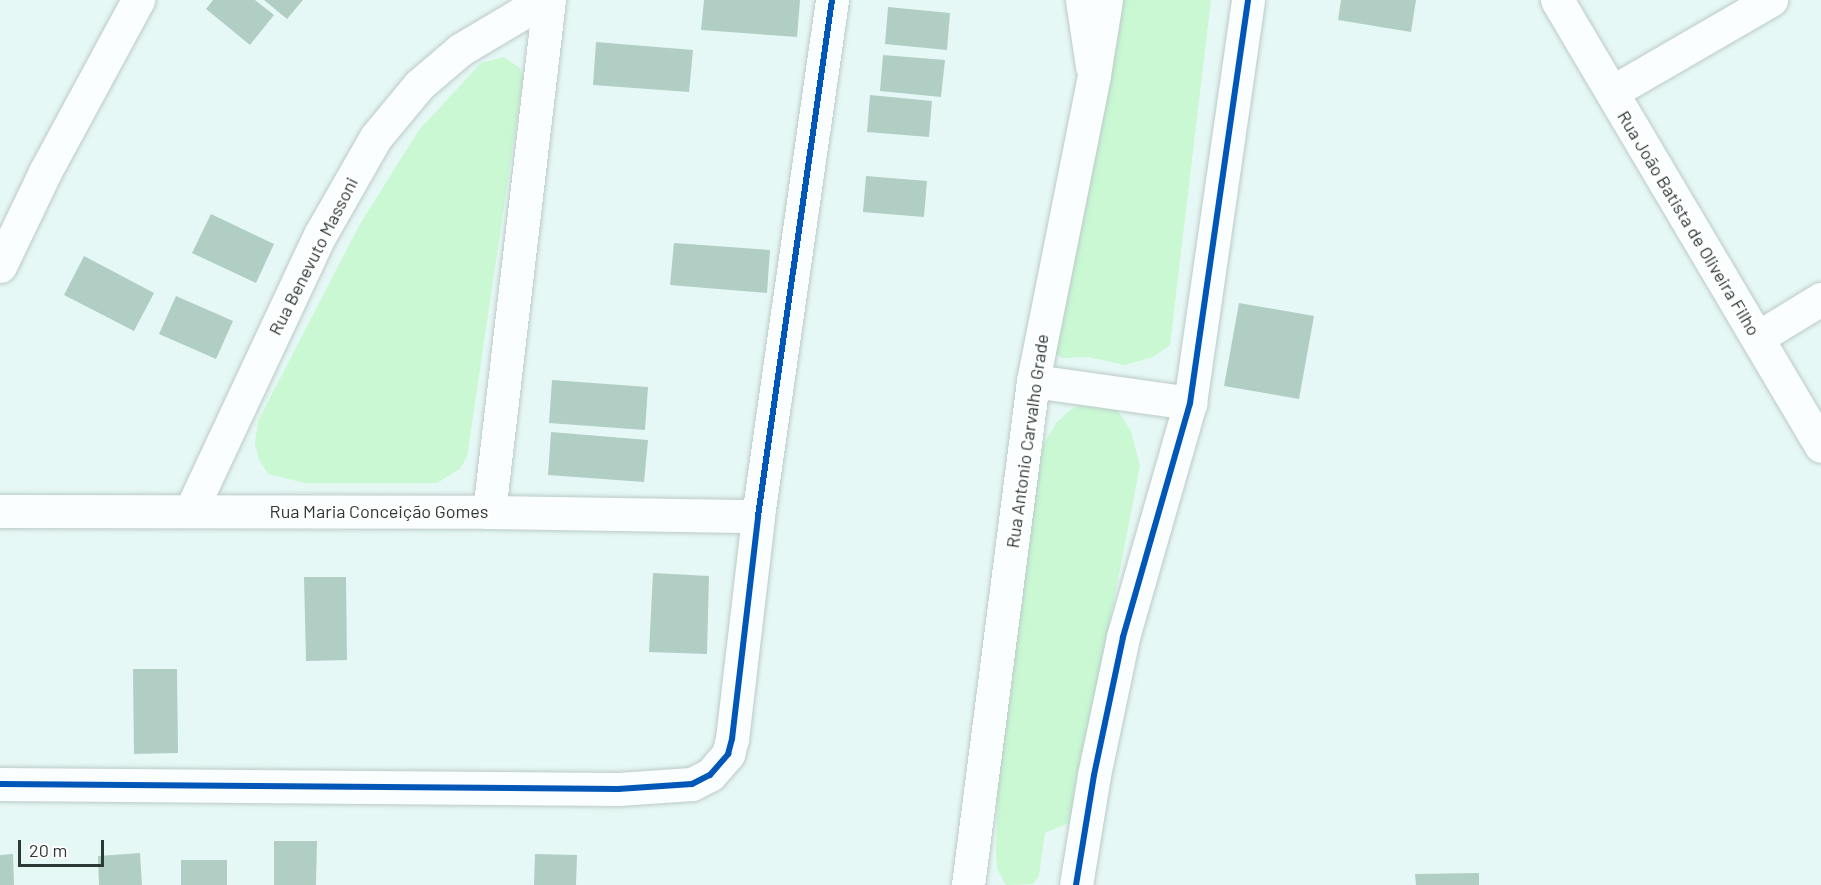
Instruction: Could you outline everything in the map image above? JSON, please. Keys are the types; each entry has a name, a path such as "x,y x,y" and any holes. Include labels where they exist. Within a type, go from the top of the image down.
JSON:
{"street":[{"path":"0,266 45,172 138,0"},
{"name":"Rua Benevuto Massoni","path":"191,510 320,235 376,137 419,84 452,57 544,0"},
{"path":"489,512 549,0"},
{"path":"0,784 607,789 692,784 717,768 728,754 732,739 758,516 832,0"},
{"path":"1082,0 1094,75"},
{"name":"Rua Antonio Carvalho Grade","path":"968,885 1033,381 1094,75 1106,0"},
{"path":"1076,885 1094,774 1123,637 1190,403 1248,0"},
{"name":"Rua João Batista de Oliveira Filho","path":"1557,0 1821,446"},
{"path":"1612,92 1771,0"},
{"path":"1757,338 1821,298"},
{"path":"1033,381 1190,403"},
{"name":"Rua Maria Conceição Gomes","path":"0,511 191,510 758,516"}],"green space":[{"path":"1113,0 1211,0 1170,345 1153,357 1125,365 1088,357 1062,358 1055,353"},
{"path":"504,57 520,68 523,78 467,457 460,469 437,483 305,483 268,474 259,460 255,444 258,421 360,224 419,130 481,63"},
{"path":"1082,404 1097,404 1118,411 1131,431 1140,466 1071,822 1045,833 1039,876 1033,884 1006,885 997,869 996,851 999,732 1029,485 1042,447 1056,423 1070,410"}],"building":[{"path":"213,0 255,0 274,15 250,45 206,9"},
{"path":"264,0 303,0 287,19"},
{"path":"704,0 800,0 797,37 701,30"},
{"path":"1341,0 1416,0 1411,32 1338,20"},
{"path":"888,7 950,13 947,50 885,44"},
{"path":"596,42 693,50 689,92 593,85"},
{"path":"883,55 945,60 941,97 880,91"},
{"path":"870,95 932,101 929,137 867,132"},
{"path":"866,176 927,181 924,217 863,212"},
{"path":"211,214 274,244 256,283 192,253"},
{"path":"674,243 770,250 767,293 670,285"},
{"path":"84,256 154,293 134,331 64,295"},
{"path":"176,296 233,321 216,359 159,334"},
{"path":"1239,303 1314,316 1299,399 1224,386"},
{"path":"552,380 648,387 645,430 549,423"},
{"path":"551,432 648,440 644,482 548,475"},
{"path":"653,573 709,576 707,654 649,652"},
{"path":"304,577 346,577 347,660 306,661"},
{"path":"133,669 177,669 178,753 134,754"},
{"path":"274,841 317,841 316,885 274,885"},
{"path":"140,853 142,885 99,885 98,856"},
{"path":"13,854 14,885 0,885 0,855"},
{"path":"535,854 577,855 576,885 534,885"},
{"path":"181,860 227,860 227,885 181,885"},
{"path":"1479,873 1479,885 1416,885 1415,874"}],"cycle path":[{"path":"0,784 618,789 692,784 710,775 728,754 732,739 758,516 832,0"},
{"path":"1076,885 1094,775 1123,637 1190,403 1248,0"}]}
